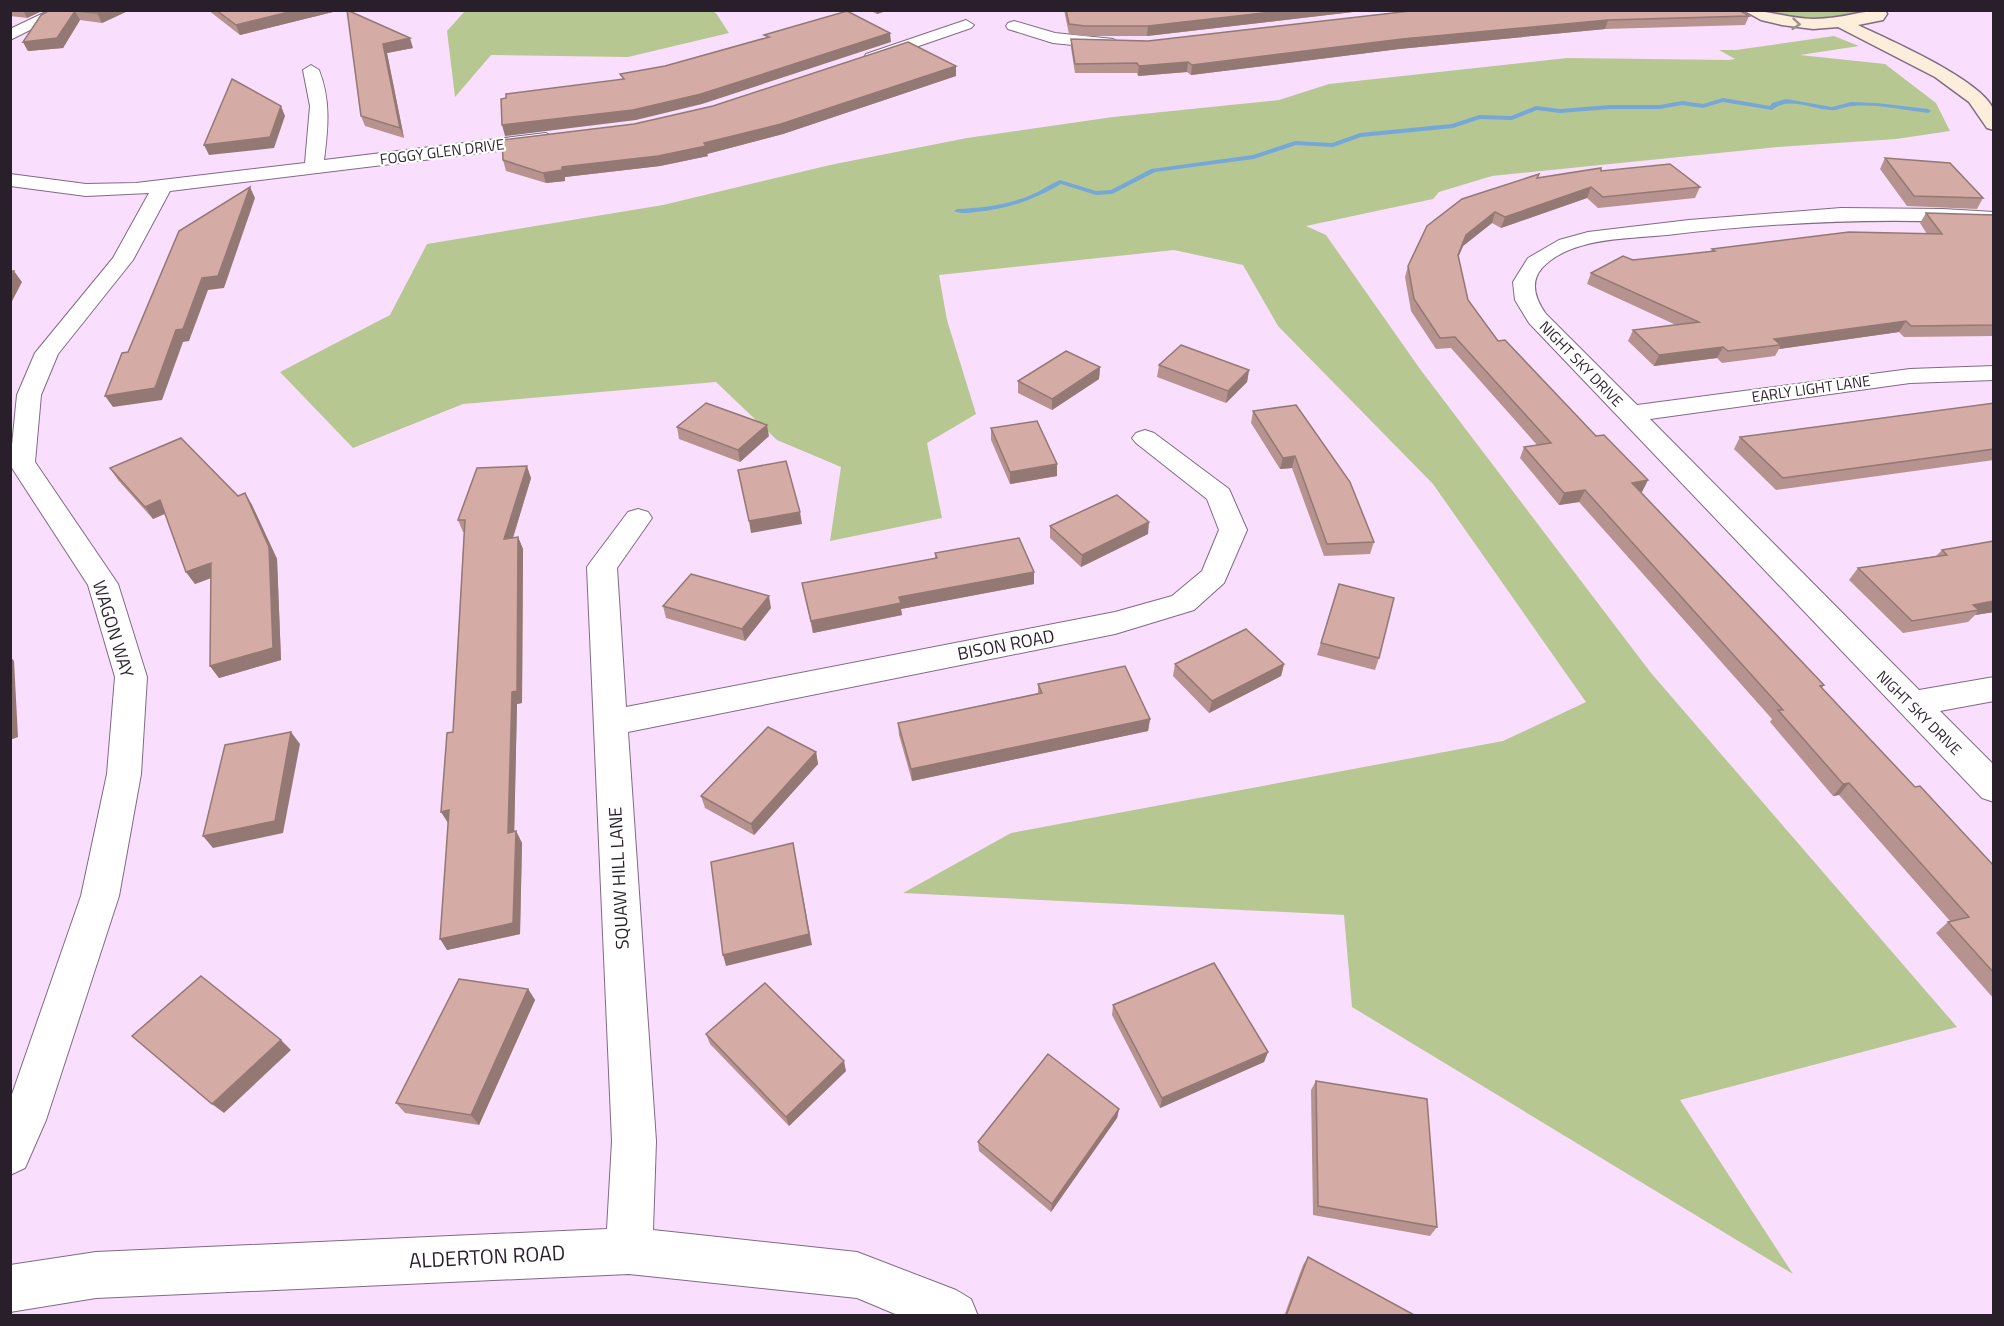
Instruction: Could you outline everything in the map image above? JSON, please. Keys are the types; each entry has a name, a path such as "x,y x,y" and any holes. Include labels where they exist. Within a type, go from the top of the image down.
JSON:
{"street":[{"path":"10,35 63,10"},
{"path":"1751,10 1788,24 1842,23 1877,18 1879,14 1875,10"},
{"path":"1014,26 1022,22 1026,14"},
{"path":"855,62 977,23 1014,26 1053,38 1084,43 1125,43"},
{"path":"1842,23 1941,73 1975,98 1994,123"},
{"path":"311,70 318,86 321,116 314,167"},
{"name":"FOGGY GLEN DRIVE","path":"10,180 86,190 163,185 561,138"},
{"name":"WAGON WAY","path":"10,1153 25,1120 100,896 124,774 131,677 103,584 22,462 29,395 47,353 122,260 163,185"},
{"name":"NIGHT SKY DRIVE","path":"1994,218 1885,213 1776,217 1588,238 1567,243 1548,252 1524,276 1524,295 1537,318 1994,788"},
{"name":"EARLY LIGHT LANE","path":"1629,414 1910,376 1994,373"},
{"name":"BISON ROAD","path":"610,723 1115,623 1183,603 1214,576 1233,530 1219,495 1145,438"},
{"name":"SQUAW HILL LANE","path":"629,1251 634,1141 602,567 638,518"},
{"path":"1910,704 1994,689"},
{"name":"ALDERTON ROAD","path":"10,1289 96,1275 629,1251 857,1275 939,1306 954,1316"}],"green space":[{"path":"710,10 716,13 729,33 628,57 491,55 455,97 447,31 465,11"},
{"path":"1762,11 1864,11 1863,14 1837,18 1799,20 1786,19"},
{"path":"1834,36 1859,46 1800,55 1885,64 1936,103 1950,131 1896,139 1778,147 1492,176 1439,192 1433,199 1306,226 1326,235 1420,369 1651,673 1957,1027 1680,1100 1793,1274 1352,1007 1344,915 903,893 1011,833 1503,741 1586,702 1433,484 1278,326 1243,265 1174,250 939,275 947,320 976,414 927,443 942,518 830,541 841,467 777,440 716,382 463,404 353,448 280,372 390,315 427,244 663,205 830,165 967,138 1113,117 1279,100 1329,84 1567,58 1729,60 1735,59 1719,50 1736,50"}],"building":[{"path":"50,10 104,10 97,13 75,11 57,38 23,42 41,15"},
{"path":"216,10 297,10 236,25"},
{"path":"347,10 410,38 383,44 400,128 361,116"},
{"path":"1066,10 1289,10 1148,26 1085,26 1069,24"},
{"path":"1419,10 1739,10 1749,16 1608,20 1402,39 1192,65 1188,62 1139,66 1137,63 1075,64 1071,39 1148,41"},
{"path":"847,11 890,33 701,94 633,110 502,125 501,99 506,98 506,94 624,79 620,74 665,66 769,37 764,35"},
{"path":"908,42 956,66 781,124 704,143 706,146 658,156 562,167 562,170 543,173 503,160 502,140 634,124 713,106"},
{"path":"232,79 281,106 270,137 204,145"},
{"path":"1885,158 1950,163 1983,198 1914,196"},
{"path":"1670,164 1700,187 1603,197 1591,187 1505,217 1495,212 1466,235 1458,255 1468,300 1498,341 1505,340 1596,436 1604,435 1648,480 1632,483 1824,685 1820,686 1915,787 1920,786 1994,866 1994,973 1948,922 1969,917 1849,783 1843,784 1778,710 1783,710 1585,490 1564,493 1524,447 1551,443 1455,337 1440,338 1414,299 1408,266 1427,226 1462,199 1539,174 1537,178 1601,168 1601,171"},
{"path":"250,187 218,276 202,278 183,329 176,330 155,388 105,396 122,353 128,352 179,231"},
{"path":"1926,213 1994,215 1994,325 1911,326 1906,321 1774,339 1781,345 1728,351 1723,347 1659,355 1633,330 1699,322 1591,273 1623,256 1633,260 1849,232 1942,234"},
{"path":"1181,345 1249,370 1228,391 1159,365"},
{"path":"1066,351 1100,367 1052,399 1018,381"},
{"path":"706,403 767,425 738,450 677,427"},
{"path":"1994,403 1994,449 1783,478 1740,437"},
{"path":"1296,405 1350,482 1374,542 1327,544 1295,456 1283,458 1253,411"},
{"path":"1037,421 1057,464 1010,472 991,428"},
{"path":"181,438 238,496 245,493 269,547 273,648 210,666 211,563 186,572 160,500 145,507 110,468"},
{"path":"786,461 800,512 749,521 738,470"},
{"path":"527,466 504,539 518,537 517,691 512,692 508,833 516,831 513,923 440,939 449,810 441,812 447,733 453,732 465,520 458,520 477,468"},
{"path":"1117,495 1149,522 1082,555 1050,526"},
{"path":"1019,538 1034,572 899,597 901,603 811,621 802,583 937,558 935,553"},
{"path":"1994,541 1994,601 1973,605 1979,610 1912,621 1858,568 1947,555 1942,550"},
{"path":"691,574 769,596 742,629 663,606"},
{"path":"1339,584 1394,598 1379,658 1321,643"},
{"path":"1246,629 1284,664 1212,701 1175,664"},
{"path":"1125,666 1150,719 911,769 898,723 1042,693 1038,684"},
{"path":"768,727 816,752 751,824 701,796"},
{"path":"291,732 275,821 203,836 225,745"},
{"path":"793,843 809,934 723,955 711,862"},
{"path":"1214,963 1268,1052 1162,1098 1113,1005"},
{"path":"201,976 281,1040 212,1104 132,1036"},
{"path":"459,979 528,989 471,1115 396,1103"},
{"path":"765,983 844,1061 786,1117 706,1034"},
{"path":"1048,1054 1119,1109 1052,1204 978,1142"},
{"path":"1316,1081 1427,1099 1437,1227 1318,1206"},
{"path":"1308,1257 1416,1316 1286,1316"}],"waterway":[{"path":"957,211 985,209 1023,201 1060,182 1096,193 1112,192 1153,170 1254,157 1295,143 1333,145 1360,135 1453,126 1479,117 1512,118 1536,108 1560,111 1610,107 1660,107 1682,103 1703,106 1723,100 1772,108 1774,104 1786,101 1832,109 1851,104 1928,111"}]}
